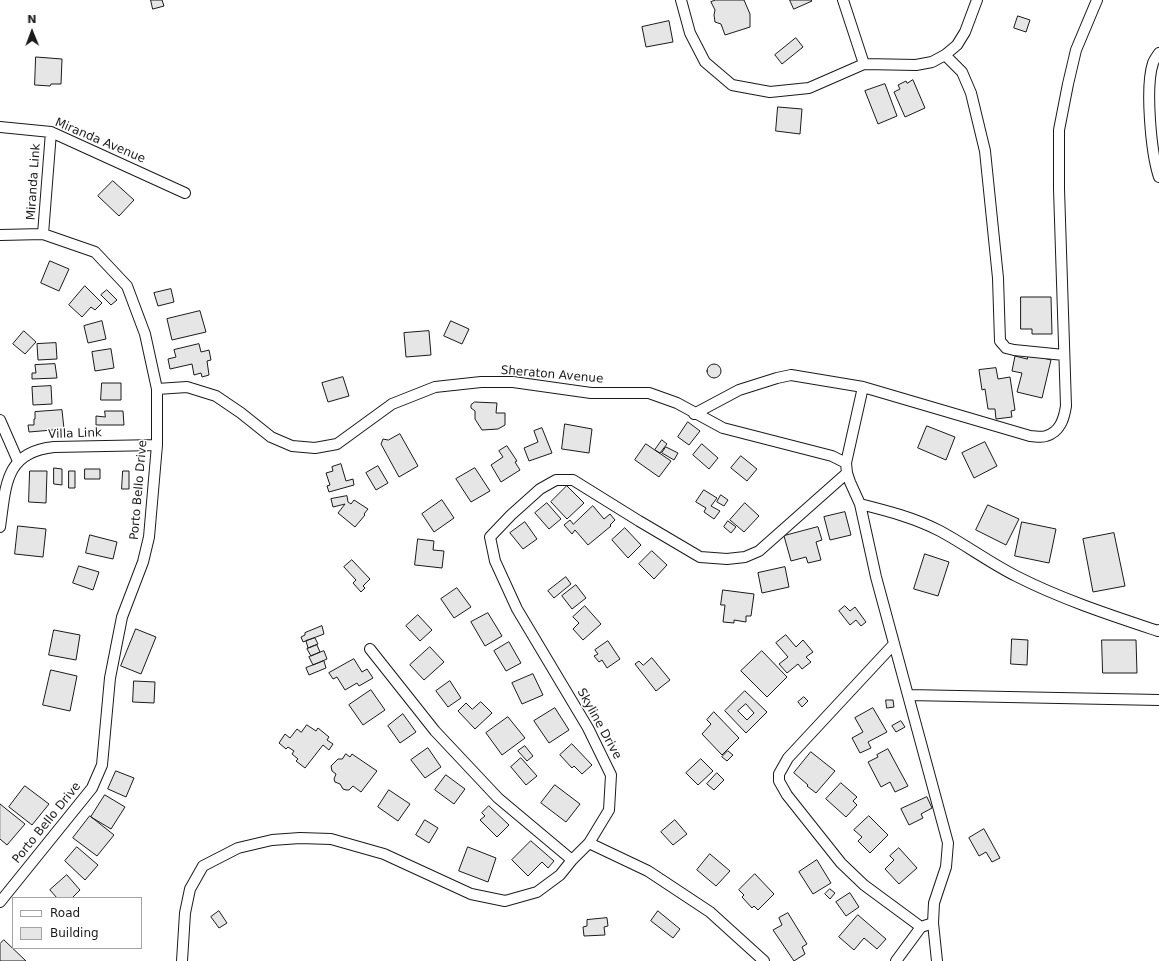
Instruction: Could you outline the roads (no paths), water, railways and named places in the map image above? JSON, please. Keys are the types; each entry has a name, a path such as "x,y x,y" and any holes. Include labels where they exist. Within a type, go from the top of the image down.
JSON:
{"street":[{"path":"682,0 690,33 705,62 732,85 770,92 809,88 864,64 916,65 932,62 945,55 957,45 965,32 977,0"},
{"path":"843,0 864,64"},
{"path":"694,414 739,390 791,375 863,387 1030,436 1046,437 1058,429 1064,419 1066,406 1059,189 1059,130 1076,50 1096,0"},
{"path":"1159,53 1153,62 1149,87 1152,146 1159,177"},
{"path":"945,55 962,72 971,93 986,151 998,278 1000,341 1006,348 1014,350 1064,355"},
{"name":"Miranda Avenue","path":"0,127 51,132 185,193"},
{"name":"Miranda Link","path":"43,234 51,132"},
{"name":"Porto Bello Drive","path":"0,235 43,234 95,252 128,286 145,334 157,389 157,445 150,538 143,562 122,617 110,678 102,765 92,788 0,902"},
{"name":"Sheraton Avenue","path":"157,389 187,387 216,396 241,413 271,437 292,446 315,448 337,444 392,404 435,387 481,382 512,382 591,393 649,393 677,403 694,414 723,428 832,456 847,468"},
{"path":"863,387 847,468 850,482 860,504 876,577 948,843 946,867 934,903 933,923 937,961"},
{"path":"0,420 18,461"},
{"name":"Villa Link","path":"0,527 6,485 11,472 18,461 29,453 41,448 157,445"},
{"name":"Skyline Drive","path":"182,961 185,912 190,889 203,866 238,848 272,840 300,838 331,839 384,854 471,894 504,901 537,892 560,875 589,843 609,810 611,775 588,728 517,609 495,561 490,537 511,515 540,489 556,480 573,480 639,522 700,557 727,559 745,557 759,552 847,468"},
{"path":"860,504 912,518 941,532 1015,576 1048,592 1093,609 1158,631 1159,630"},
{"path":"894,644 788,758 779,774 779,780 787,796 841,863 864,885 920,927"},
{"path":"370,649 435,731 498,798 572,860"},
{"path":"908,695 1159,700"},
{"path":"589,843 648,871 710,912 764,961"},
{"path":"896,961 920,927 933,923"}]}
